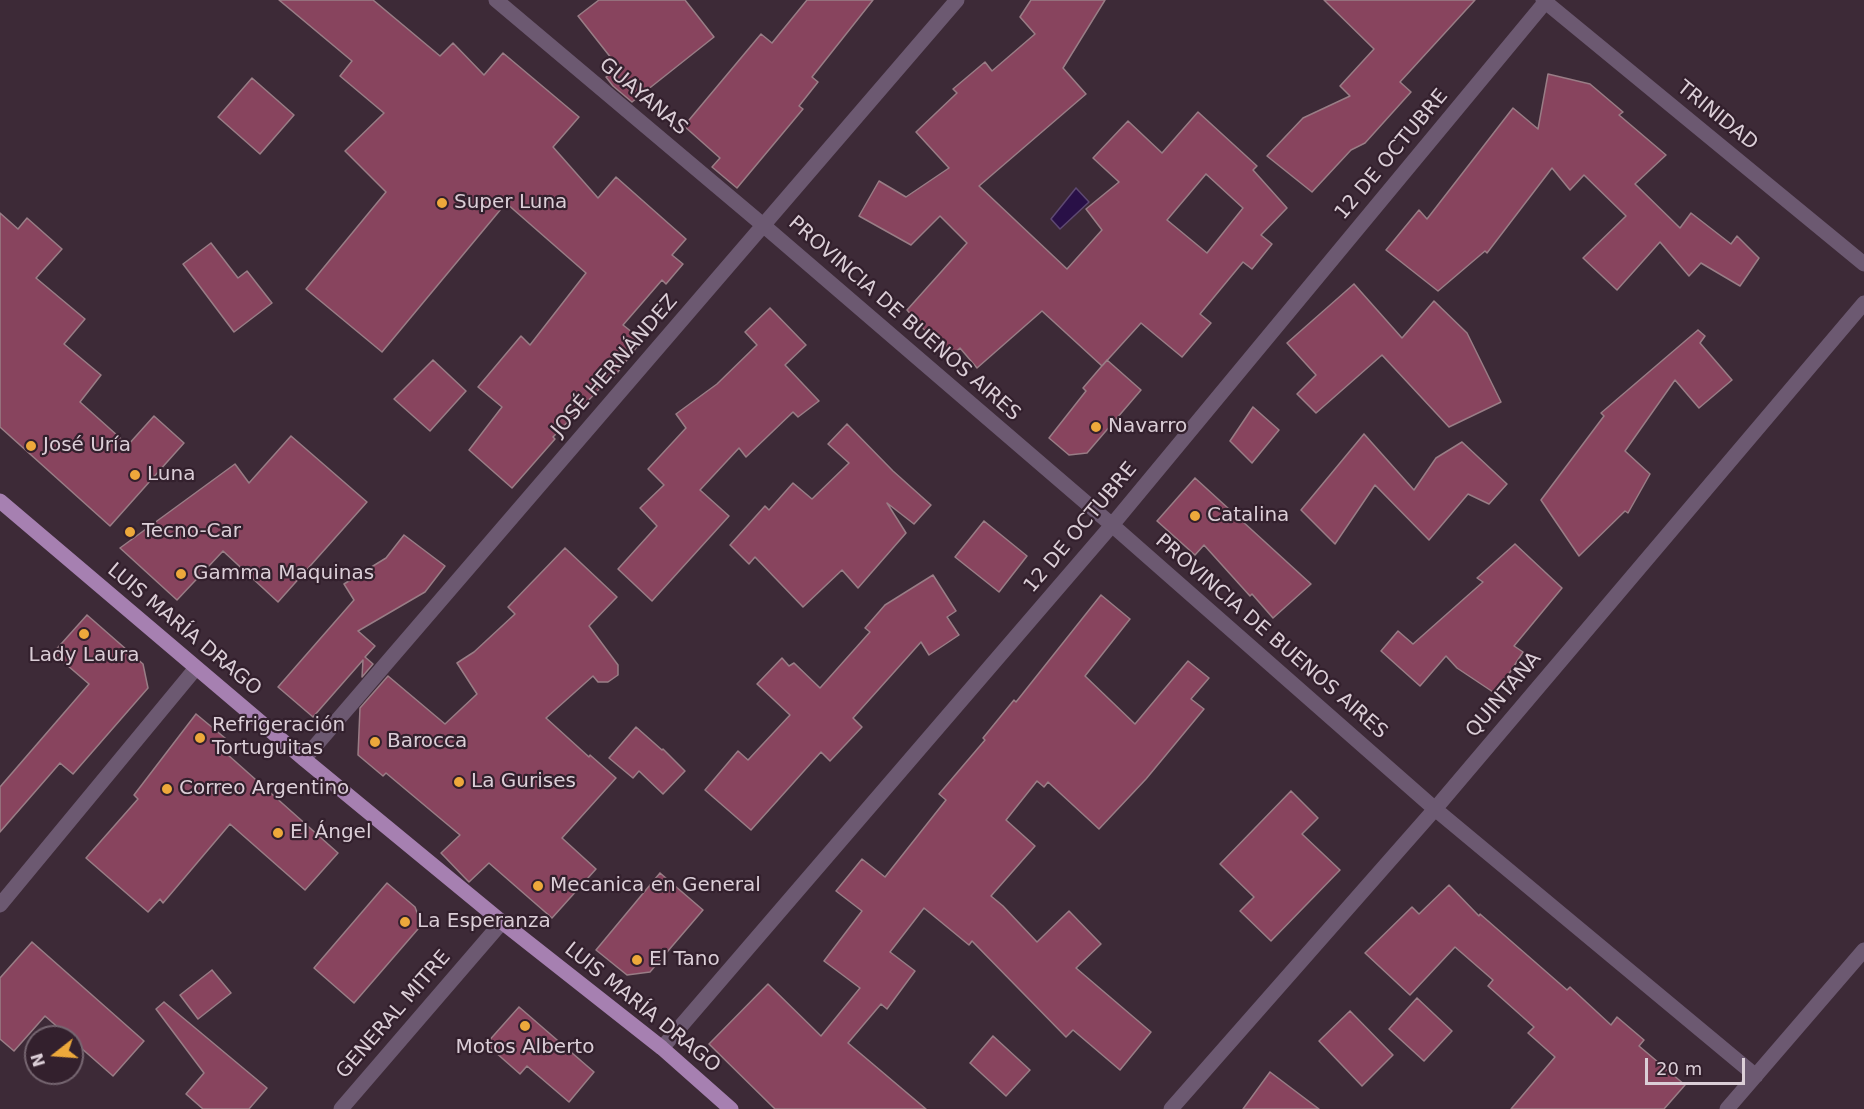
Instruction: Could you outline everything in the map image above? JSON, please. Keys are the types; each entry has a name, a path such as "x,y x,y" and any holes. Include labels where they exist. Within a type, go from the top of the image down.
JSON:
{"main road":[{"name":"LUIS MARÍA DRAGO","path":"0,501 304,759 502,922 662,1048 731,1109"}],"street":[{"name":"GUAYANAS","path":"496,0 763,225"},
{"name":"JOSÉ HERNÁNDEZ","path":"304,759 957,0"},
{"name":"TRINIDAD","path":"1545,1 1864,264"},
{"name":"12 DE OCTUBRE","path":"662,1048 1112,525 1545,1"},
{"name":"PROVINCIA DE BUENOS AIRES","path":"763,225 1112,525 1435,809 1755,1076"},
{"name":"QUINTANA","path":"1171,1109 1435,809 1864,303"},
{"path":"0,905 196,668"},
{"name":"GENERAL MITRE","path":"341,1109 502,922"},
{"path":"1727,1109 1864,950"}],"shaded area":[{"path":"1076,188 1089,202 1060,229 1051,219"}],"building":[{"path":"279,0 373,0 440,56 453,43 484,75 503,53 579,117 553,147 598,198 616,177 686,239 672,255 683,264 666,284 662,280 623,325 642,340 614,377 612,376 553,437 555,439 512,488 469,450 502,407 478,387 521,336 530,345 586,273 506,203 382,352 306,289 386,192 345,151 384,113 340,76 352,61"},
{"path":"599,0 685,0 714,37 632,102 606,77 619,68 578,16"},
{"path":"807,0 873,0 812,77 818,82 799,106 803,109 737,188 712,167 720,158 684,126 761,34 772,43"},
{"path":"1031,0 1105,0 1063,68 1086,94 979,186 1067,269 1102,230 1086,209 1119,182 1093,158 1128,121 1162,153 1198,112 1257,166 1253,170 1287,208 1261,235 1272,244 1252,269 1243,262 1200,314 1211,323 1182,357 1141,323 1102,366 1042,311 977,368 960,348 949,358 907,310 967,243 940,216 911,245 859,216 879,181 906,197 949,168 916,132 957,93 953,89 985,62 992,71 1035,34 1020,17","holes":["1206,174 1243,208 1207,253 1167,220"]},
{"path":"1324,0 1475,0 1400,82 1411,92 1365,143 1351,150 1312,192 1267,156 1303,118 1350,96 1340,86 1374,49"},
{"path":"1548,74 1590,84 1623,112 1619,115 1666,155 1635,184 1680,228 1691,213 1731,244 1737,236 1759,258 1740,286 1701,263 1689,276 1660,242 1617,290 1583,258 1626,216 1584,175 1570,190 1552,168 1487,253 1485,251 1438,291 1386,250 1419,210 1427,219 1513,108 1538,129"},
{"path":"252,78 294,115 260,154 218,117"},
{"path":"0,213 18,229 27,218 62,249 36,278 85,319 64,344 101,375 80,402 128,445 154,416 184,443 110,526 0,427"},
{"path":"211,243 238,278 247,271 272,303 234,332 183,264"},
{"path":"1354,284 1402,338 1434,301 1467,333 1501,402 1449,427 1382,355 1316,413 1297,394 1316,375 1287,343"},
{"path":"770,308 806,345 785,365 819,401 798,417 793,412 746,457 739,448 700,490 729,516 652,601 618,569 657,526 640,508 664,485 648,469 686,428 676,414 717,384 757,345 745,332"},
{"path":"1698,330 1705,336 1700,343 1732,380 1699,408 1675,380 1625,451 1650,474 1628,513 1625,511 1579,556 1541,500 1604,416 1601,413"},
{"path":"433,360 466,391 430,431 394,399"},
{"path":"1107,360 1141,390 1087,453 1069,455 1049,438 1086,391 1083,388"},
{"path":"1253,407 1279,430 1252,463 1230,441"},
{"path":"847,424 893,471 931,505 914,524 887,503 906,533 858,588 842,570 803,607 755,557 749,564 730,545 765,506 769,510 793,483 812,499 849,463 828,444"},
{"path":"1364,434 1414,490 1436,458 1462,442 1507,484 1489,504 1468,494 1429,540 1375,485 1335,544 1301,510"},
{"path":"291,436 367,502 278,602 223,551 177,600 120,548 235,464 249,483"},
{"path":"1195,478 1311,584 1273,618 1204,545 1195,555 1157,521"},
{"path":"984,521 1027,556 999,592 955,557"},
{"path":"404,535 445,566 425,592 358,631 375,646 365,657 373,664 362,677 363,660 313,717 278,687 354,600 344,584 386,558"},
{"path":"1515,544 1562,588 1514,646 1523,652 1496,694 1457,668 1446,656 1420,686 1381,651 1398,631 1413,644 1483,582 1477,578"},
{"path":"565,548 617,597 589,626 618,665 618,675 608,682 598,682 593,676 546,718 616,778 562,838 596,869 552,918 489,863 469,882 441,853 460,835 386,773 383,776 358,755 360,708 388,676 445,724 477,694 457,663 474,652 515,614 508,607"},
{"path":"933,575 956,611 947,617 959,635 929,655 921,642 853,718 862,727 830,761 821,752 751,830 705,790 738,751 748,760 790,715 757,684 782,658 789,666 794,663 820,688 870,632 865,628 885,605"},
{"path":"1101,595 1130,619 1085,676 1135,724 1188,661 1209,678 1191,699 1204,709 1146,779 1099,829 1048,782 1044,787 1037,781 1006,820 1035,846 991,896 1037,942 1069,911 1101,944 1076,968 1151,1032 1120,1070 1073,1030 1066,1037 972,941 969,945 924,908 890,952 915,971 887,1009 881,1004 848,1043 926,1109 775,1109 709,1044 768,984 821,1036 860,988 824,961 862,911 836,891 862,859 885,877 946,800 939,794"},
{"path":"87,615 143,664 148,688 73,774 60,763 0,832 0,787 89,684 53,653"},
{"path":"196,714 225,738 218,746 338,853 305,890 230,824 163,903 160,899 148,912 86,858 138,799 134,795"},
{"path":"636,727 685,771 663,794 639,771 633,778 609,758"},
{"path":"1291,791 1318,818 1302,834 1340,870 1271,941 1240,911 1254,897 1220,864"},
{"path":"660,873 703,910 650,972 627,975 596,950"},
{"path":"387,883 415,907 419,918 418,929 354,1003 314,968"},
{"path":"1449,885 1479,916 1480,914 1567,990 1570,987 1611,1025 1617,1017 1644,1040 1639,1046 1685,1085 1664,1109 1511,1109 1555,1057 1528,1033 1534,1027 1488,986 1493,980 1455,947 1410,995 1365,953 1412,907 1419,914"},
{"path":"32,942 144,1041 113,1076 84,1051 84,1025 55,1025 45,1016 37,1025 24,1025 24,1040 14,1051 0,1039 0,978"},
{"path":"212,970 231,993 198,1019 180,995"},
{"path":"1417,998 1452,1031 1424,1061 1389,1029"},
{"path":"164,1002 267,1088 249,1109 203,1109 186,1094 204,1073 156,1009"},
{"path":"519,1007 594,1072 569,1102 527,1066 520,1074 486,1044"},
{"path":"1350,1011 1393,1055 1362,1086 1319,1041"},
{"path":"993,1036 1030,1070 1006,1096 970,1063"},
{"path":"1270,1072 1319,1109 1243,1109"}],"place":[{"name":"Super Luna","path":"442,203"},
{"name":"Navarro","path":"1096,427"},
{"name":"José Uría","path":"31,446"},
{"name":"Luna","path":"135,475"},
{"name":"Catalina","path":"1195,516"},
{"name":"Tecno-Car","path":"130,532"},
{"name":"Gamma Maquinas","path":"181,574"},
{"name":"Lady Laura","path":"84,634"},
{"name":"Refrigeración Tortuguitas","path":"200,738"},
{"name":"Barocca","path":"375,742"},
{"name":"La Gurises","path":"459,782"},
{"name":"Correo Argentino","path":"167,789"},
{"name":"El Ángel","path":"278,833"},
{"name":"Mecanica en General","path":"538,886"},
{"name":"La Esperanza","path":"405,922"},
{"name":"El Tano","path":"637,960"},
{"name":"Motos Alberto","path":"525,1026"}]}
